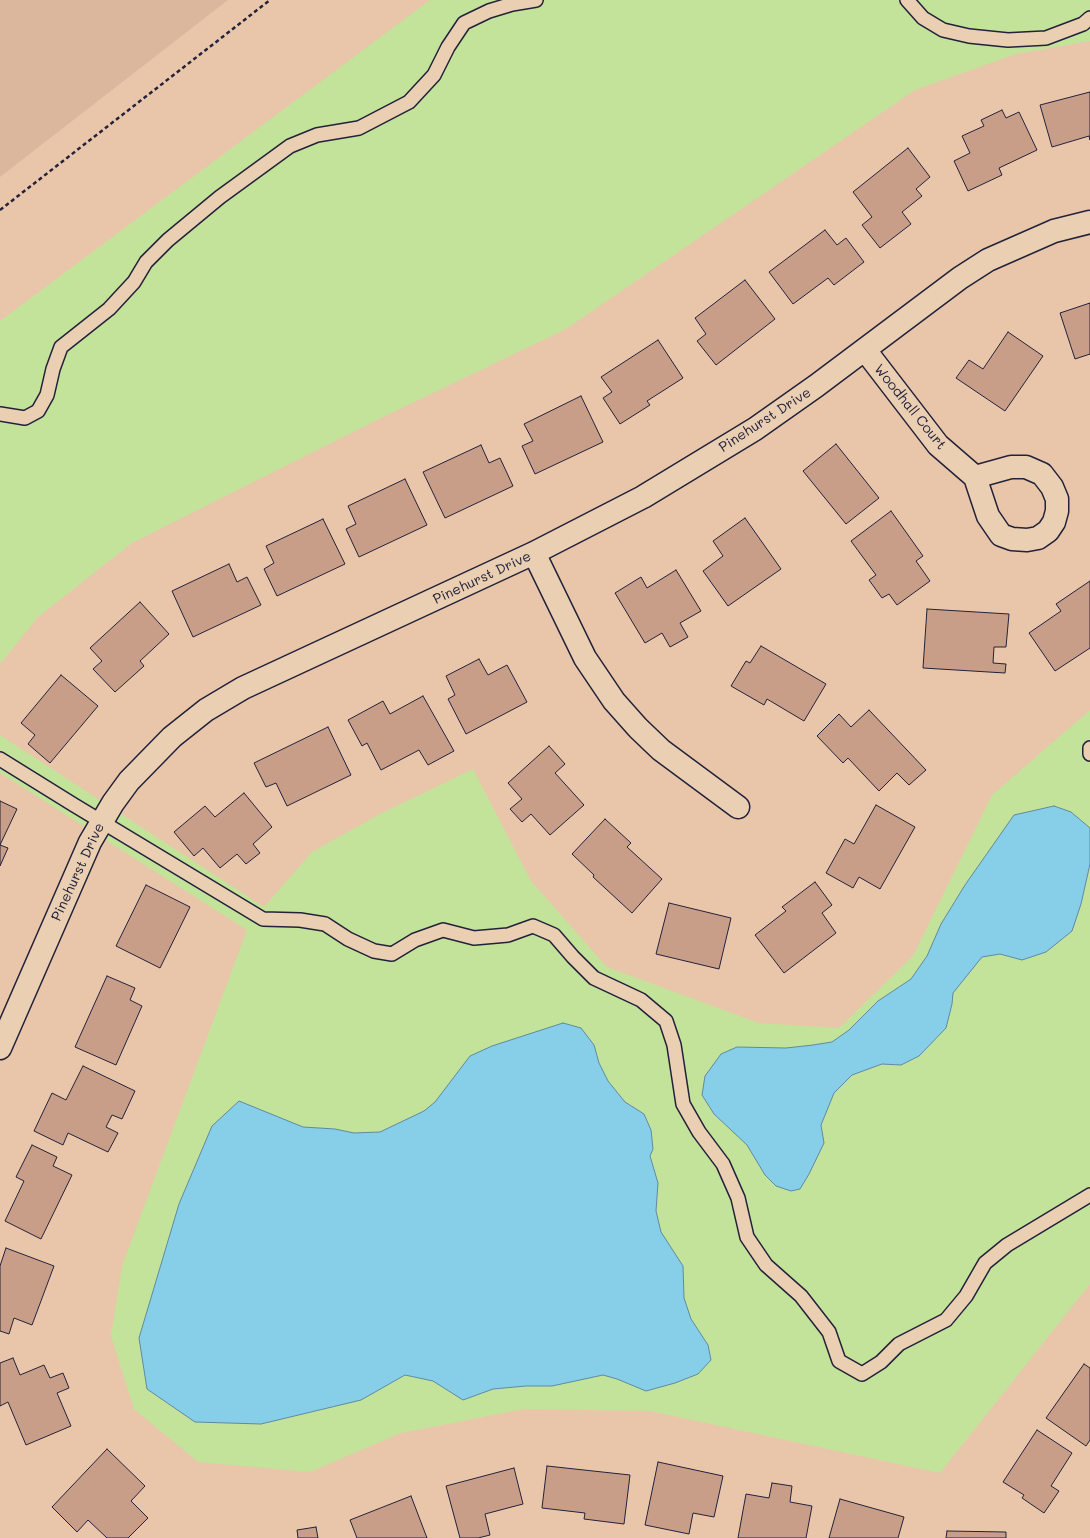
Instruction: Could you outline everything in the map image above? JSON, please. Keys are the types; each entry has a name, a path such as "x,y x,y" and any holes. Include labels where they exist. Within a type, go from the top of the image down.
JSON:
{"street":[{"name":"Pinehurst Drive","path":"0,1048 90,842 102,822 129,781 172,737 206,710 243,688 534,554 643,497 755,429 865,350 960,278 988,260 1054,231 1090,222"},
{"name":"Woodhall Court","path":"865,350 938,445 975,477"},
{"path":"534,554 585,658 614,701 638,728 661,750 738,807"}],"lane":[{"path":"0,414 25,418 38,411 47,395 53,369 61,347 109,309 134,282 146,262 168,240 220,197 290,146 317,135 359,128 409,102 434,75 448,47 464,24 489,11 512,4 536,0"},
{"path":"907,0 923,18 943,30 970,36 1008,40 1046,38 1083,24 1090,18"},
{"path":"1090,748 1090,754"},
{"path":"0,759 263,919 300,920 325,924 348,939 374,951 392,954 415,940 443,930 474,938 508,935 533,926 554,935 594,978 642,1000 666,1021 674,1045 682,1104 699,1132 723,1164 738,1198 747,1237 766,1265 801,1296 828,1332 839,1361 862,1374 881,1362 899,1344 946,1320 966,1296 985,1263 1007,1245 1090,1195"}],"path":[{"path":"0,210 270,0"}],"shaded area":[{"path":"0,0 228,0 0,177"}],"green space":[{"path":"430,0 1090,0 1090,41 1016,54 915,90 566,329 381,418 132,543 38,617 0,664 0,321"},
{"path":"1090,710 1090,1284 940,1473 650,1411 524,1409 401,1433 310,1472 198,1462 134,1409 111,1336 122,1266 247,930 0,773 0,735 264,907 312,852 380,814 473,769 531,881 607,967 759,1023 839,1028 913,956 992,795"}],"water":[{"path":"1054,806 1071,812 1090,828 1090,864 1081,904 1072,931 1046,952 1022,960 1000,954 982,957 953,993 946,1028 919,1056 901,1065 882,1064 852,1075 834,1093 821,1125 824,1143 800,1189 791,1191 776,1186 765,1175 747,1145 714,1114 702,1095 705,1076 721,1054 737,1047 786,1048 832,1042 849,1030 878,1001 911,979 927,956 941,924 965,885 1014,815"},
{"path":"563,1023 581,1028 594,1045 599,1063 608,1081 625,1102 644,1114 651,1130 653,1149 650,1156 658,1183 656,1211 661,1232 683,1266 684,1298 691,1319 708,1345 711,1360 698,1374 675,1383 646,1391 603,1375 552,1386 526,1386 493,1389 463,1400 433,1381 405,1375 361,1400 261,1424 195,1422 147,1389 139,1338 179,1204 212,1126 239,1101 303,1127 335,1129 354,1133 380,1132 424,1111 435,1102 470,1056 492,1046"}],"building":[{"path":"1090,92 1090,140 1089,136 1052,147 1040,105"},
{"path":"1002,110 1006,118 1019,112 1037,150 999,168 1002,175 968,191 954,161 970,153 962,136 984,126 981,120"},
{"path":"908,148 930,177 916,189 922,196 902,212 911,224 880,248 862,225 872,217 853,192"},
{"path":"825,230 837,245 846,238 864,262 834,285 828,278 793,304 769,272"},
{"path":"745,280 775,319 716,365 697,341 706,334 695,318"},
{"path":"1090,303 1090,354 1075,359 1060,313"},
{"path":"1008,332 1043,356 1005,411 956,378 969,360 983,369"},
{"path":"658,340 683,378 647,401 650,405 620,424 603,398 612,392 601,377"},
{"path":"581,396 603,442 535,474 522,446 533,441 524,424"},
{"path":"836,444 879,498 846,524 803,471"},
{"path":"481,445 489,463 500,458 513,486 445,518 423,472"},
{"path":"405,479 427,525 359,557 346,529 356,524 348,506"},
{"path":"891,511 923,556 916,561 930,581 897,605 889,594 882,598 869,580 876,575 851,541"},
{"path":"745,518 781,569 728,606 703,571 723,556 713,541"},
{"path":"323,519 345,564 277,596 264,569 274,563 266,546"},
{"path":"229,564 237,582 247,577 261,605 193,637 172,591"},
{"path":"676,570 701,611 680,623 688,637 670,647 662,633 645,643 615,593 641,577 647,588"},
{"path":"1090,581 1090,648 1055,671 1029,633 1061,611 1056,604"},
{"path":"140,602 169,634 140,661 144,666 115,692 93,669 102,661 90,648"},
{"path":"927,609 1009,614 1006,647 994,647 993,663 1006,664 1005,673 923,668"},
{"path":"761,646 826,684 804,721 767,699 764,705 731,686 746,661 750,663"},
{"path":"479,659 488,675 507,665 527,702 466,734 448,699 455,695 446,676"},
{"path":"61,675 98,706 50,763 28,744 35,735 21,723"},
{"path":"423,696 454,751 428,765 419,750 381,770 367,743 362,746 348,720 383,701 390,714"},
{"path":"869,710 926,770 909,785 897,773 879,791 848,758 843,763 817,736 839,714 851,727"},
{"path":"328,727 351,775 287,806 276,783 266,787 254,763"},
{"path":"549,746 565,764 555,773 584,805 550,835 531,814 522,822 510,809 522,799 508,783"},
{"path":"244,793 272,827 253,844 260,853 246,864 237,854 220,868 203,848 194,856 174,832 205,806 215,817"},
{"path":"0,801 17,809 0,845"},
{"path":"876,805 915,827 880,889 859,877 853,888 826,873 845,839 854,844"},
{"path":"605,819 631,843 627,847 662,879 632,913 593,877 594,875 572,854"},
{"path":"0,845 8,848 0,866"},
{"path":"815,882 832,905 822,913 836,933 784,973 755,935 786,911 782,907"},
{"path":"146,885 190,907 160,968 116,946"},
{"path":"669,903 731,918 719,969 656,954"},
{"path":"107,976 135,988 130,1000 142,1006 116,1065 75,1047"},
{"path":"83,1066 135,1091 122,1119 112,1115 106,1127 118,1133 108,1152 68,1133 63,1145 34,1131 52,1093 66,1100"},
{"path":"32,1145 57,1157 53,1166 72,1175 41,1239 5,1221 24,1181 16,1177"},
{"path":"6,1248 54,1266 32,1325 14,1318 9,1334 0,1331 0,1266"},
{"path":"13,1358 20,1375 44,1365 50,1378 63,1373 69,1388 57,1393 71,1426 26,1445 8,1402 0,1406 0,1363"},
{"path":"1084,1364 1090,1368 1090,1440 1086,1446 1046,1418"},
{"path":"1037,1430 1072,1453 1051,1486 1059,1491 1044,1513 1022,1498 1024,1495 1003,1482"},
{"path":"107,1449 145,1486 131,1501 148,1518 128,1538 107,1538 88,1520 77,1532 52,1507"},
{"path":"658,1462 723,1476 714,1517 693,1513 689,1534 645,1525"},
{"path":"547,1466 630,1475 624,1524 584,1519 585,1513 542,1508"},
{"path":"514,1468 523,1504 485,1514 490,1535 478,1538 460,1538 446,1486"},
{"path":"772,1483 792,1486 790,1502 812,1506 806,1538 738,1538 746,1494 769,1498"},
{"path":"411,1496 427,1538 357,1538 350,1520"},
{"path":"840,1499 904,1517 898,1538 829,1538"},
{"path":"316,1527 318,1538 298,1538 297,1530"},
{"path":"947,1531 1006,1532 1006,1538 946,1538"}]}
